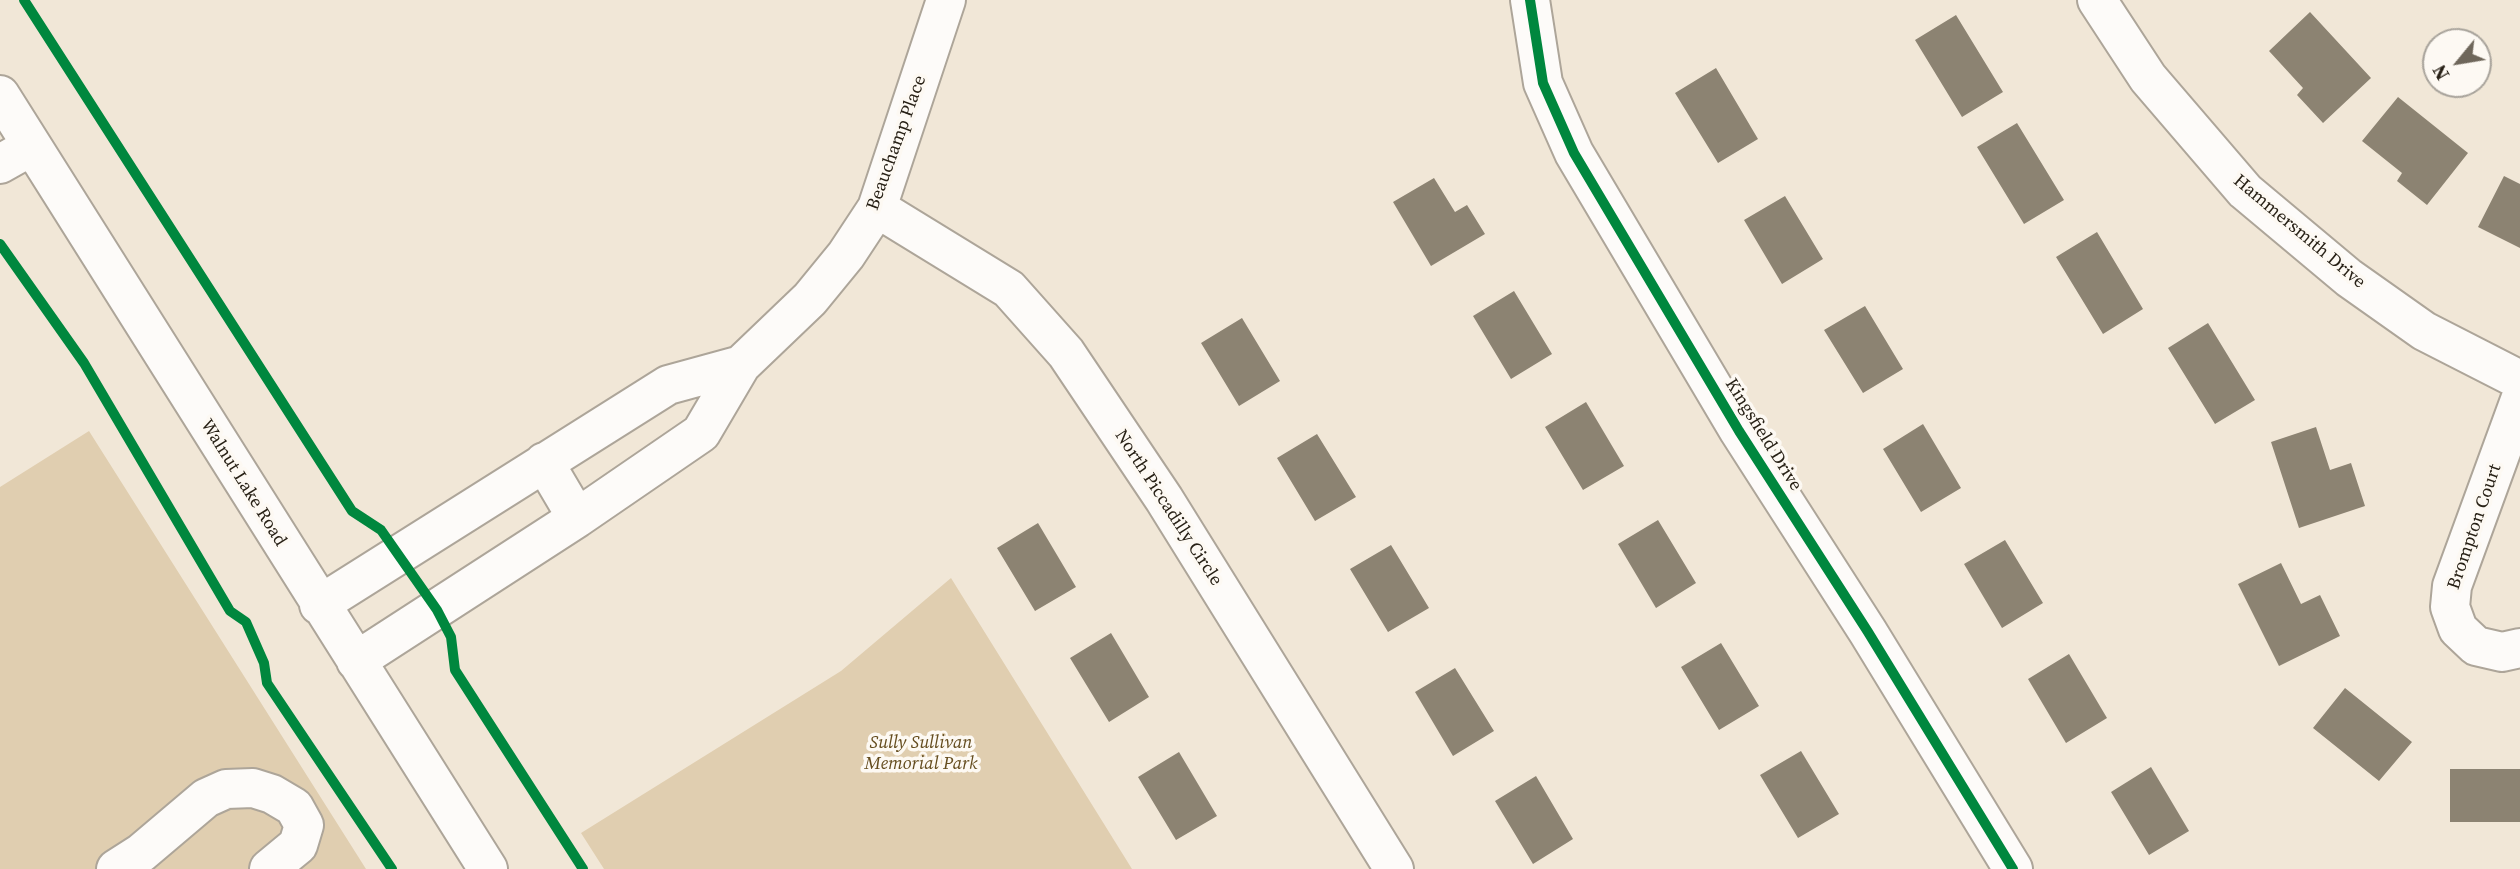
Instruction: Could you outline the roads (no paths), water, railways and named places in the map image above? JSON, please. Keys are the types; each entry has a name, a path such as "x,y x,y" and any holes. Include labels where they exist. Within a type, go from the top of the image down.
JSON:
{"street":[{"name":"Beauchamp Place","path":"356,661 578,518 701,433 741,365 810,299 846,255 877,208 946,0"},
{"name":"Kingsfield Drive","path":"1530,0 1543,83 1574,153 1739,431 1868,632 2013,869"},
{"name":"Hammersmith Drive","path":"2097,0 2148,78 2245,191 2349,278 2424,331 2520,380"},
{"name":"Walnut Lake Road","path":"0,95 16,155 319,605 488,869"},
{"name":"North Piccadilly Circle","path":"877,208 1009,289 1066,353 1164,499 1394,869"},
{"name":"Beauchamp Place","path":"319,605 668,385 741,365"},
{"name":"Brompton Court","path":"2520,400 2452,586 2450,607 2458,629 2476,646 2502,652 2520,648"},
{"path":"544,462 578,518"},
{"path":"116,869 141,853 206,798 226,789 253,788 272,794 294,807 304,825 298,845 269,869"}],"park label":[{"name":"Sully Sullivan Memorial Park","path":"921,753"}]}
